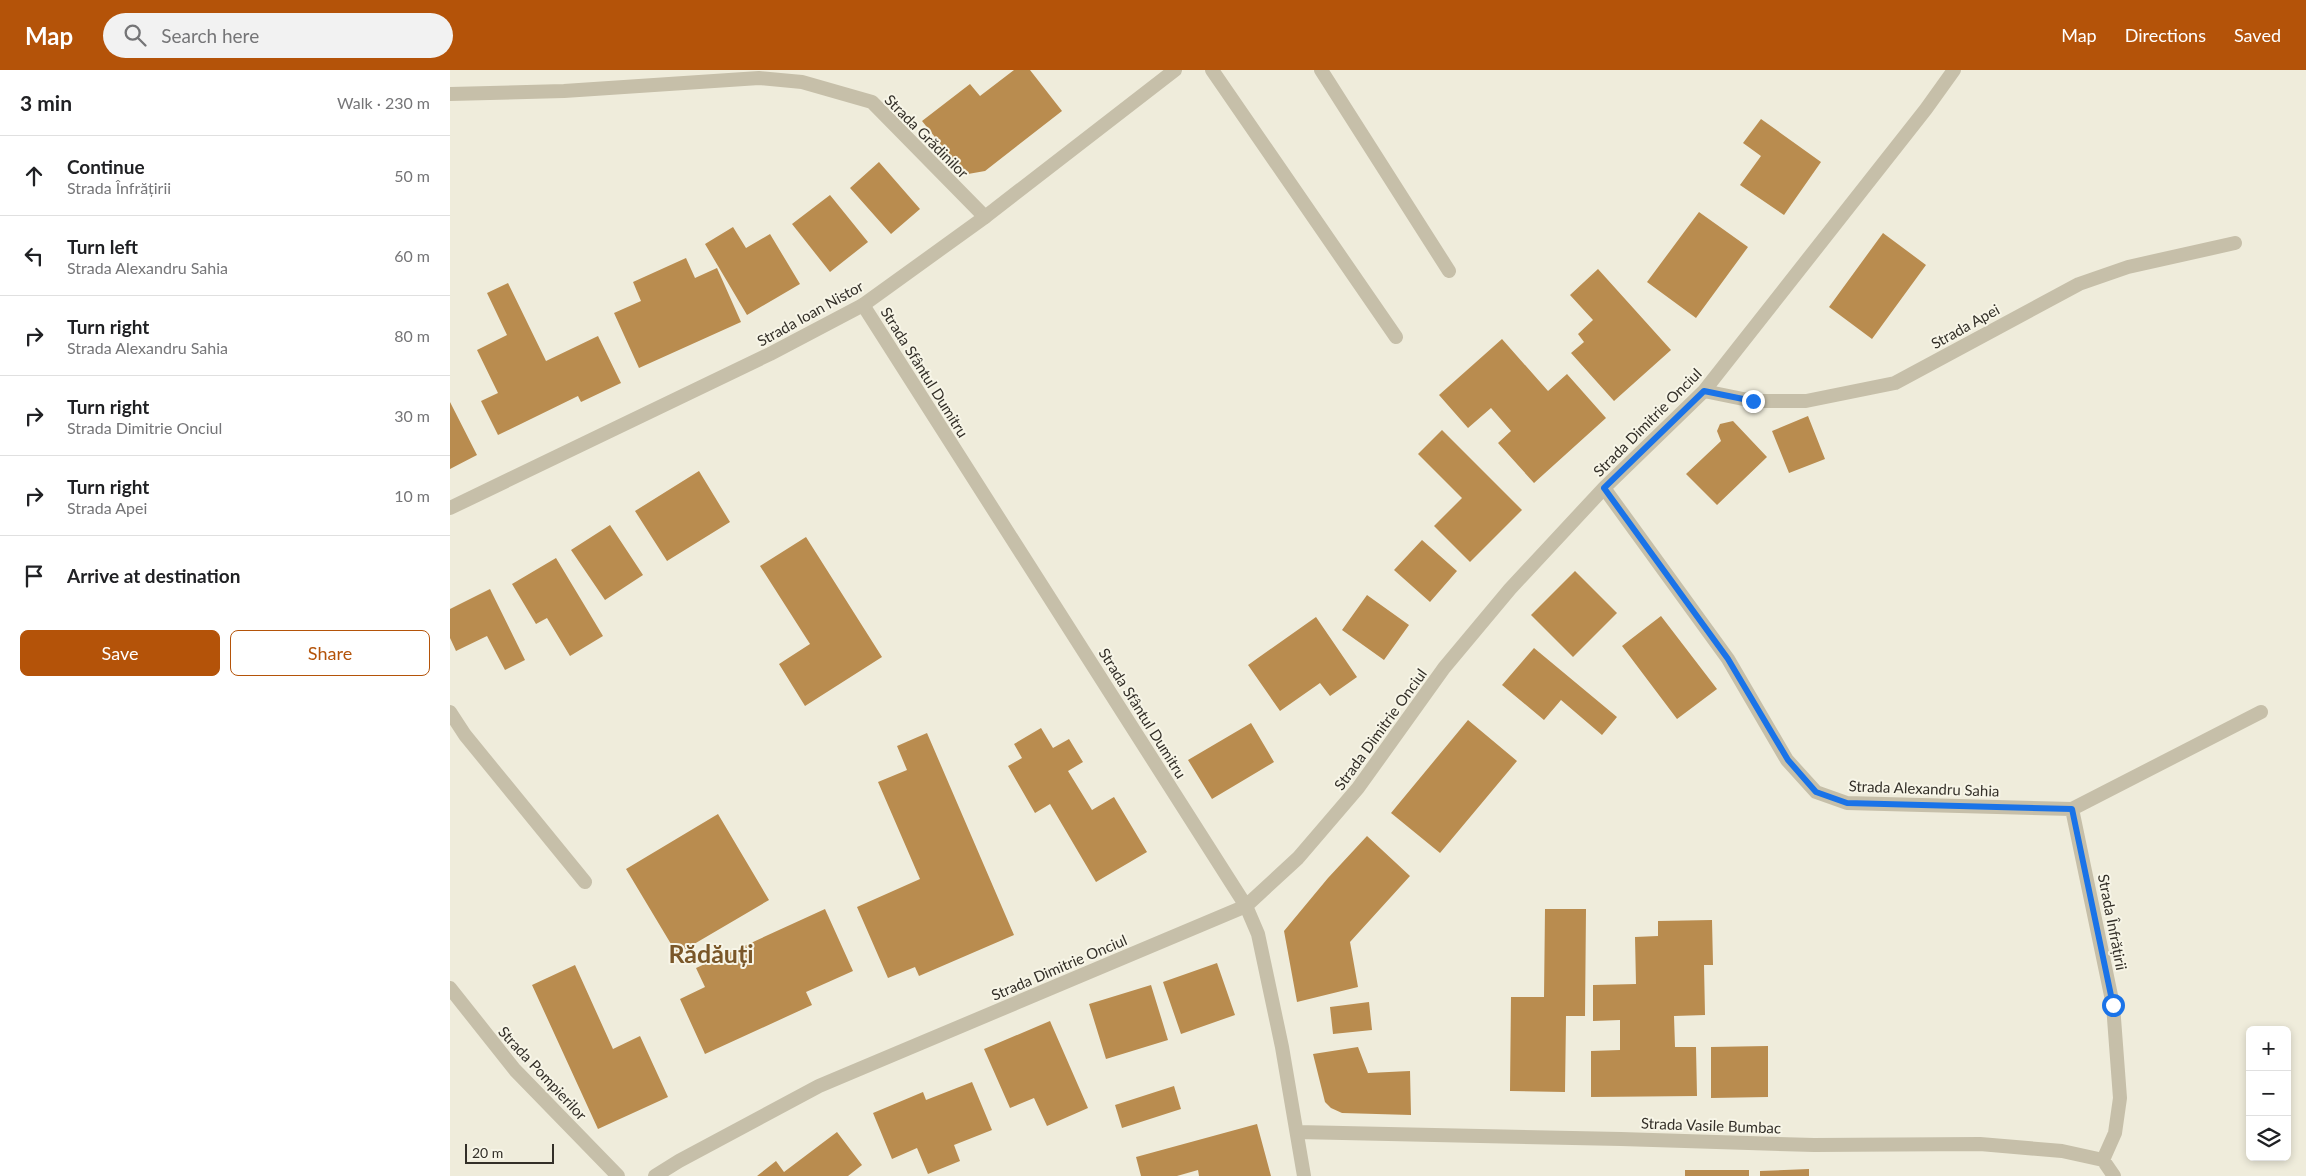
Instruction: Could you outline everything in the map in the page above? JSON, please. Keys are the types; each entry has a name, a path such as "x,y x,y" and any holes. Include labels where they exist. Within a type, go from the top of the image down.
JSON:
{"street":[{"name":"Strada Ioan Nistor","path":"450,508 770,354 863,305 985,217 1175,70"},
{"path":"1212,70 1396,337"},
{"path":"1321,70 1449,272"},
{"name":"Strada Dimitrie Onciul","path":"655,1176 679,1161 820,1086 1246,906 1298,858 1346,802 1444,668 1510,590 1604,488 1704,391 1926,109 1954,70"},
{"name":"Strada Grădinilor","path":"450,94 564,91 759,78 802,82 872,102 985,217"},
{"name":"Strada Apei","path":"1704,391 1753,401 1806,401 1895,383 2079,284 2128,267 2235,243"},
{"name":"Strada Sfântul Dumitru","path":"863,305 1246,906 1258,934 1282,1047 1304,1176"},
{"name":"Strada Alexandru Sahia","path":"1604,488 1728,659 1788,760 1816,792 1847,803 2072,809 2261,712"},
{"path":"450,712 465,735 585,882"},
{"name":"Strada Înfrățirii","path":"2072,809 2113,1005 2120,1098 2115,1133 2103,1160"},
{"name":"Strada Pompierilor","path":"450,988 515,1070 618,1176"},
{"name":"Strada Vasile Bumbac","path":"1297,1132 1622,1138 1814,1146 1980,1144 2054,1150 2103,1160"},
{"path":"2103,1160 2114,1176"}],"building":[{"path":"1014,70 1030,70 1062,111 985,171 968,174 959,167 922,121 970,84 980,96"},
{"path":"1761,119 1821,162 1784,215 1740,185 1761,156 1743,143"},
{"path":"879,162 920,209 891,234 850,188"},
{"path":"830,195 868,242 830,272 792,224"},
{"path":"1699,212 1748,247 1696,318 1647,282"},
{"path":"733,227 746,248 770,234 800,284 747,315 705,244"},
{"path":"1883,233 1926,265 1872,339 1829,307"},
{"path":"686,258 695,278 717,268 741,322 639,368 614,313 641,301 633,282"},
{"path":"1598,269 1671,350 1614,401 1571,353 1584,342 1578,334 1593,320 1570,295"},
{"path":"508,283 546,361 598,336 621,383 581,402 578,396 498,435 481,401 498,393 477,350 507,335 487,293"},
{"path":"1502,339 1548,391 1567,374 1606,418 1534,483 1498,443 1511,431 1491,408 1468,428 1439,395"},
{"path":"450,402 477,455 450,469"},
{"path":"1808,416 1825,459 1789,473 1772,431"},
{"path":"1733,421 1767,457 1717,505 1686,474 1721,441 1717,431 1720,424"},
{"path":"1442,430 1522,510 1470,562 1434,526 1462,498 1418,454"},
{"path":"699,471 730,522 667,561 635,511"},
{"path":"610,525 643,575 605,600 571,550"},
{"path":"806,537 882,657 805,706 779,664 810,644 760,566"},
{"path":"1422,540 1457,571 1430,602 1394,570"},
{"path":"556,558 603,636 570,656 547,618 536,624 512,584"},
{"path":"1575,571 1617,613 1573,657 1531,615"},
{"path":"490,589 525,660 505,670 487,636 456,651 450,638 450,609"},
{"path":"1367,595 1409,625 1384,660 1342,630"},
{"path":"1661,616 1717,689 1677,719 1622,646"},
{"path":"1316,617 1357,677 1330,696 1320,683 1280,711 1248,665"},
{"path":"1534,648 1617,717 1602,735 1561,700 1544,720 1502,685"},
{"path":"1468,720 1517,761 1440,853 1391,813"},
{"path":"1251,723 1274,762 1212,799 1188,760"},
{"path":"1041,728 1053,748 1069,739 1083,762 1068,771 1092,810 1114,797 1147,852 1096,882 1050,804 1035,813 1008,766 1022,758 1014,744"},
{"path":"927,733 1014,935 919,976 915,967 888,978 857,907 920,879 878,782 907,770 897,746"},
{"path":"718,814 769,900 677,954 626,869"},
{"path":"1367,836 1410,876 1350,942 1358,987 1297,1002 1284,931 1328,878"},
{"path":"825,909 853,971 806,992 812,1005 705,1054 680,999 705,987 696,968"},
{"path":"1545,909 1586,909 1585,1016 1566,1016 1565,1092 1510,1091 1511,997 1544,997"},
{"path":"1712,920 1713,965 1704,965 1705,1015 1674,1016 1675,1047 1696,1047 1697,1096 1591,1097 1591,1051 1620,1050 1620,1020 1593,1021 1593,985 1636,984 1635,937 1658,936 1658,921"},
{"path":"1217,963 1235,1015 1181,1034 1163,982"},
{"path":"575,965 613,1049 640,1036 668,1097 598,1129 532,985"},
{"path":"1151,985 1168,1040 1106,1059 1089,1004"},
{"path":"1369,1002 1372,1030 1333,1034 1330,1007"},
{"path":"1050,1021 1088,1108 1047,1126 1034,1098 1010,1108 984,1049"},
{"path":"1768,1046 1768,1097 1711,1098 1711,1047"},
{"path":"1358,1047 1368,1073 1410,1071 1411,1115 1342,1113 1331,1108 1325,1102 1313,1054"},
{"path":"972,1082 992,1130 954,1145 960,1161 928,1174 917,1148 892,1159 873,1113 923,1092 926,1100"},
{"path":"1174,1086 1181,1109 1122,1128 1115,1105"},
{"path":"1257,1124 1271,1176 1199,1176 1198,1170 1177,1176 1141,1176 1136,1157"},
{"path":"837,1132 862,1165 848,1176 757,1176 776,1161 784,1172"},
{"path":"1809,1169 1809,1176 1760,1176 1760,1171"},
{"path":"1685,1170 1749,1170 1749,1176 1685,1176"}],"district":[{"name":"Rădăuți","path":"711,953"}],"route":[{"path":"1753,401 1704,391 1604,488 1728,659 1788,760 1816,792 1847,803 2072,809 2085,863 2113,1005"}]}
